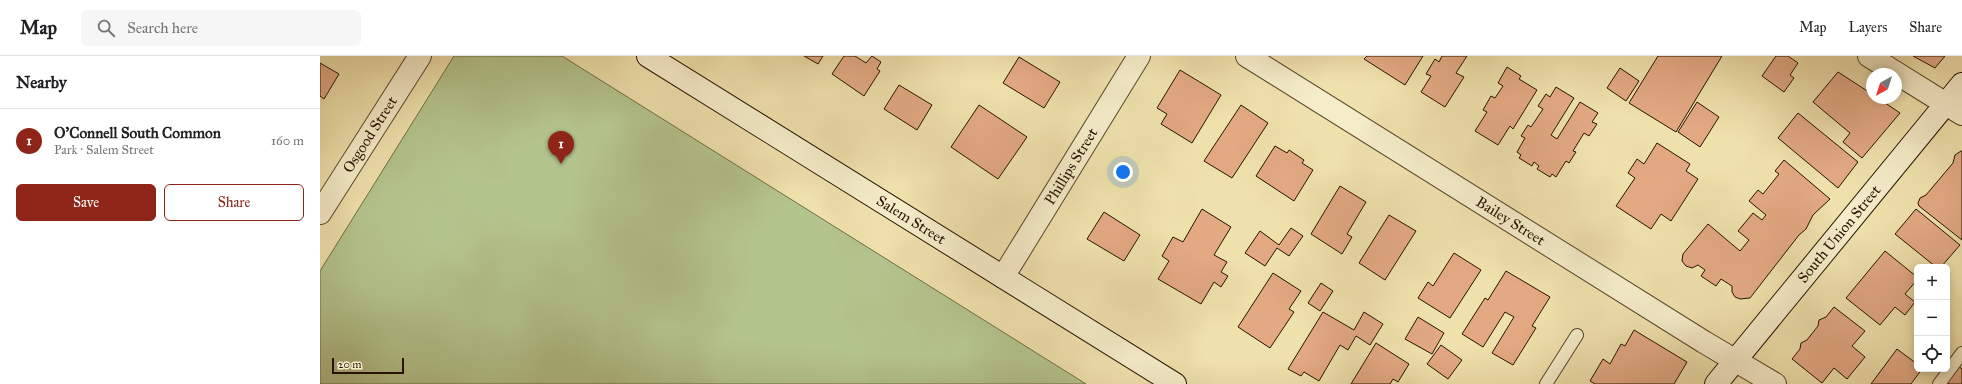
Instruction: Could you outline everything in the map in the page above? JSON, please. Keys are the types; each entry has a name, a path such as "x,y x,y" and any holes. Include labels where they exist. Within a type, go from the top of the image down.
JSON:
{"street":[{"name":"Osgood Street","path":"321,208 420,56"},
{"name":"Salem Street","path":"648,56 1175,384"},
{"name":"Phillips Street","path":"1003,277 1139,56"},
{"name":"Bailey Street","path":"1247,56 1734,361 1775,384"},
{"path":"1869,56 1954,109"},
{"name":"South Union Street","path":"1716,384 1734,361 1954,109 1962,84"}],"lane":[{"path":"1546,384 1577,335"},
{"path":"1939,384 1962,353"}],"green space":[{"path":"454,56 562,56 1086,384 320,384 320,271"}],"building":[{"path":"804,56 823,56 818,64"},
{"path":"844,56 855,56 866,63 872,56 881,62 877,69 880,71 864,96 832,74"},
{"path":"1367,56 1423,56 1405,85 1364,59"},
{"path":"1442,56 1467,56 1456,73 1464,77 1445,107 1421,92 1431,76 1426,74 1435,59 1439,62"},
{"path":"1658,56 1722,56 1676,132 1629,103"},
{"path":"1776,56 1788,56 1798,63 1790,75 1794,78 1784,92 1762,76"},
{"path":"1913,56 1945,56 1935,68"},
{"path":"1019,57 1060,82 1044,108 1003,83"},
{"path":"320,63 339,74 324,99 320,96"},
{"path":"1507,67 1521,76 1519,79 1537,90 1513,129 1510,126 1498,145 1475,131 1487,112 1483,110 1491,96 1495,98 1503,86 1498,83"},
{"path":"1620,68 1639,81 1626,101 1607,88"},
{"path":"1180,70 1221,95 1192,143 1161,124 1167,114 1157,108"},
{"path":"1838,72 1866,90 1866,104 1887,104 1900,113 1862,158 1843,142 1850,133 1813,102"},
{"path":"899,85 932,105 917,130 884,109"},
{"path":"1556,87 1574,98 1551,135 1557,139 1580,102 1598,113 1592,122 1597,124 1589,136 1584,133 1573,151 1576,152 1569,163 1566,161 1556,177 1552,174 1550,177 1537,169 1539,166 1534,162 1532,166 1519,158 1521,155 1517,152 1525,138 1521,136 1528,125 1531,127 1543,109 1538,106 1546,94 1550,97"},
{"path":"1697,102 1719,117 1700,147 1678,132"},
{"path":"979,105 1027,137 998,179 951,147"},
{"path":"1241,105 1268,123 1232,178 1204,161"},
{"path":"1798,113 1858,162 1838,188 1778,138"},
{"path":"1657,143 1690,164 1686,171 1698,179 1671,221 1661,214 1651,229 1616,206 1635,178 1628,173 1637,159 1644,164"},
{"path":"1275,146 1287,153 1289,150 1304,160 1302,163 1313,170 1294,201 1256,176"},
{"path":"1961,151 1962,240 1919,206 1918,203 1920,198 1926,195 1953,163 1955,155"},
{"path":"1784,160 1830,199 1813,215 1806,229 1799,235 1750,298 1740,299 1735,297 1732,292 1732,286 1721,279 1716,286 1701,276 1705,270 1698,265 1692,268 1686,266 1682,261 1683,254 1708,224 1740,251 1749,240 1738,231 1753,213 1762,220 1766,215 1749,201 1758,190 1763,194 1779,174 1775,171"},
{"path":"1340,186 1366,202 1347,234 1352,237 1342,254 1311,234"},
{"path":"1202,209 1231,227 1214,255 1227,262 1221,272 1228,276 1221,287 1214,282 1201,304 1158,279 1169,261 1162,256 1173,237 1183,242"},
{"path":"1916,209 1960,245 1944,264 1932,264 1895,234"},
{"path":"1104,212 1140,235 1124,261 1087,239"},
{"path":"1389,215 1416,231 1385,280 1359,263"},
{"path":"1291,228 1303,236 1289,256 1277,248 1265,266 1245,253 1260,231 1279,245"},
{"path":"1885,251 1914,275 1914,284 1905,294 1914,301 1914,303 1905,315 1895,307 1880,325 1846,298"},
{"path":"1454,253 1481,270 1450,318 1418,298 1428,282 1433,286"},
{"path":"1506,271 1550,297 1532,326 1536,328 1513,365 1492,353 1514,317 1505,312 1483,347 1462,334 1485,298 1488,300"},
{"path":"1273,273 1301,291 1289,309 1294,312 1270,348 1238,327"},
{"path":"1321,283 1333,291 1320,311 1308,303"},
{"path":"1834,307 1865,331 1852,346 1865,357 1847,379 1834,368 1822,383 1792,359 1800,349 1801,343 1807,340 1818,326 1819,320 1826,317"},
{"path":"1323,312 1354,330 1364,312 1383,324 1370,345 1356,336 1348,350 1340,345 1319,381 1304,372 1301,376 1288,369"},
{"path":"1418,317 1444,333 1432,354 1405,339"},
{"path":"1634,330 1687,362 1674,384 1595,384 1590,381 1603,359 1610,364 1621,344 1625,346"},
{"path":"1376,343 1409,364 1398,382 1393,379 1390,384 1351,384"},
{"path":"1441,345 1462,360 1448,379 1427,364"},
{"path":"1897,349 1914,362 1914,372 1920,372 1911,384 1871,384"},
{"path":"1957,365 1962,369 1962,384 1949,384 1945,380"}],"place":[{"name":"O'Connell South Common","path":"561,164"}]}
